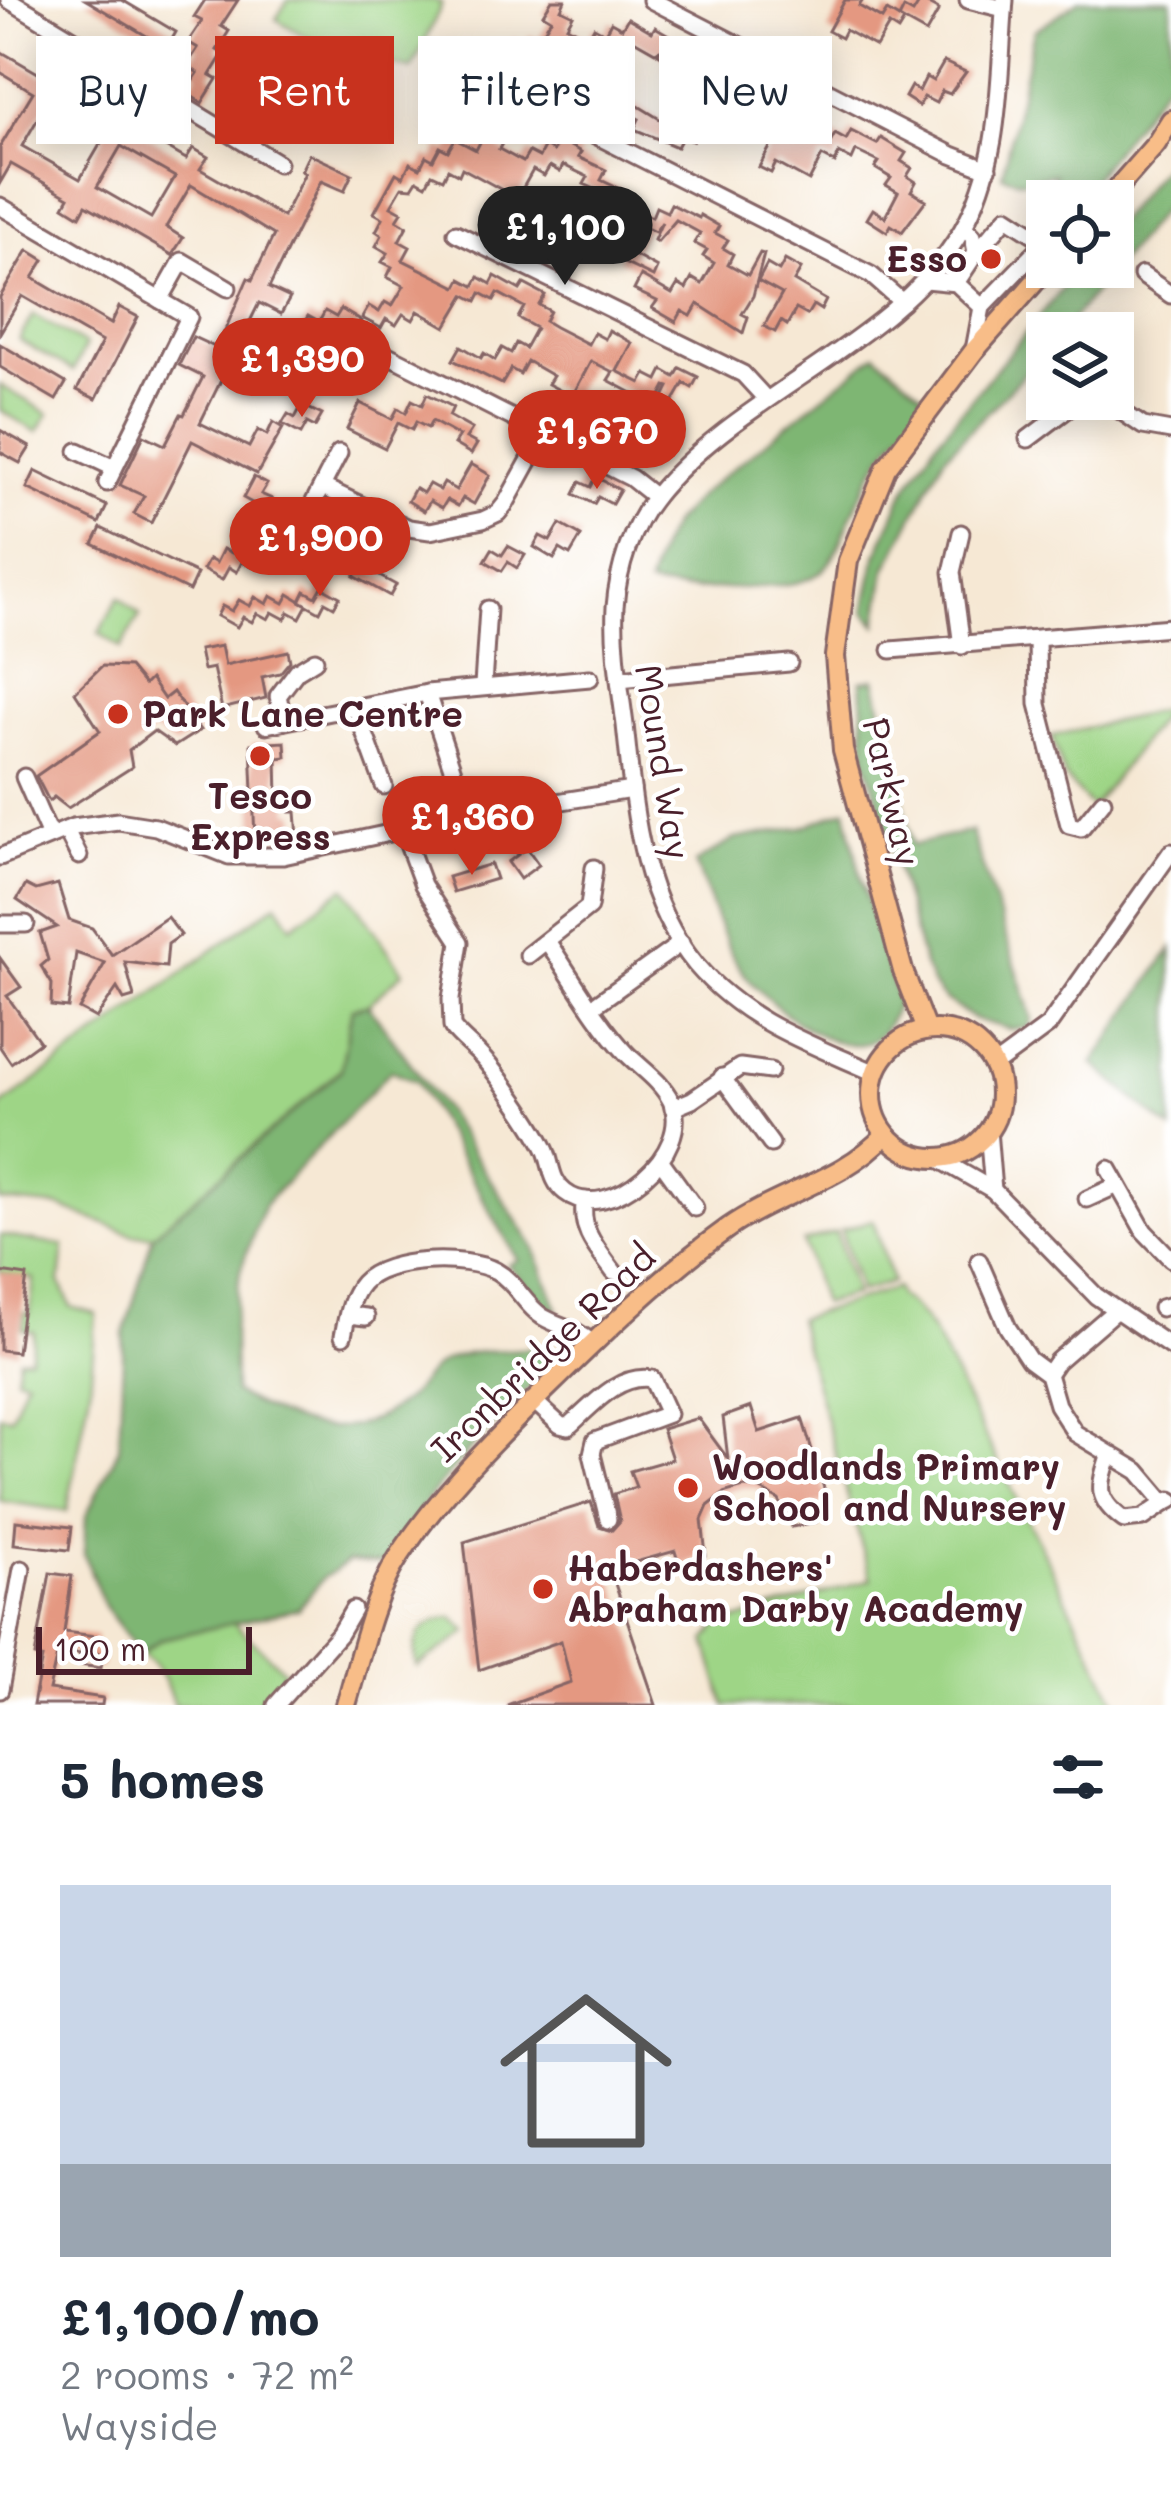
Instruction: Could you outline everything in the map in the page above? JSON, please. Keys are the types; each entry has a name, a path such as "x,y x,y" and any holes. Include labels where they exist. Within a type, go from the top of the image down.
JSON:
{"main road":[{"path":"1124,180 1171,120"},
{"name":"Parkway","path":"926,1030 903,971 843,750 835,656 848,560 886,468 974,351 1030,288"},
{"path":"926,1030 958,1034 982,1049 995,1065 1000,1102 988,1130 977,1144 954,1156 910,1154 885,1135 873,1111 873,1072 890,1048 926,1030"},
{"name":"Ironbridge Road","path":"346,1705 395,1562 436,1505 534,1401 674,1268 733,1225 865,1157 885,1135"}],"street":[{"path":"651,0 886,122 988,169"},
{"path":"968,0 1004,5"},
{"path":"12,1 278,163"},
{"name":"Mound Way","path":"873,1072 776,1031 727,995 681,943 646,872 632,790 615,622 620,577 633,536 655,497 694,455 902,302 925,280 964,227 988,169 1000,102 1004,5"},
{"path":"613,144 871,275 902,302"},
{"path":"3,214 189,316 111,476 78,451"},
{"path":"956,283 1007,217 1026,228"},
{"path":"964,227 973,236 976,253"},
{"path":"456,232 743,374 766,399"},
{"path":"160,300 182,261 228,288"},
{"path":"974,351 982,308 1026,261"},
{"path":"1142,275 1171,295"},
{"path":"925,280 956,283 982,308"},
{"path":"386,354 631,478 655,497"},
{"path":"1028,439 1053,420"},
{"path":"1134,420 1171,431"},
{"path":"323,487 409,528 430,531 483,520 506,503 544,434"},
{"path":"284,560 339,453"},
{"path":"961,533 952,572 962,646"},
{"path":"482,685 488,609"},
{"path":"891,650 1171,627"},
{"path":"1037,639 1038,704 1069,825 1081,828 1103,801"},
{"path":"284,721 278,696 284,684 315,660"},
{"path":"619,679 789,663"},
{"path":"266,724 482,685 590,678"},
{"path":"428,693 468,816"},
{"path":"355,707 384,786"},
{"path":"24,777 58,833 79,856"},
{"path":"0,856 58,833 118,821 174,830 230,856 254,859 468,816 632,790"},
{"path":"403,831 423,885 460,942 452,1028 480,1055 545,1148 557,1183 585,1200 611,1197 661,1161 672,1142 673,1108 658,1083 625,1052 548,941"},
{"path":"995,1065 1048,1026 1171,852"},
{"path":"527,955 589,908 595,868"},
{"path":"0,924 26,924"},
{"path":"592,1007 681,943"},
{"path":"673,1108 740,1067 770,1071"},
{"path":"722,1077 771,1144"},
{"path":"988,1130 993,1190"},
{"path":"937,1158 993,1190 1096,1295 1171,1347"},
{"path":"661,1161 695,1208"},
{"path":"1109,1169 1144,1231 1171,1259"},
{"path":"1087,1199 1118,1185"},
{"path":"585,1200 588,1237 614,1272"},
{"path":"979,1261 1008,1328 1029,1360 1048,1374 1057,1405 1076,1432 1138,1471 1168,1502 1143,1518 1124,1520 1107,1508 1100,1486 1109,1456"},
{"path":"343,1336 351,1299 374,1272 394,1264 474,1266 505,1276 547,1319 580,1331 592,1343"},
{"path":"1048,1374 1057,1360 1116,1310"},
{"path":"348,1315 366,1317"},
{"path":"534,1401 568,1427 610,1389 642,1377 652,1379 668,1414 596,1441 592,1454 608,1519"},
{"path":"0,1690 22,1569"},
{"path":"276,1705 318,1668 353,1610"}],"green space":[{"path":"288,0 434,0 442,4 427,36 418,36 412,69 394,66 394,36 305,36 276,19"},
{"path":"1080,0 1171,0 1171,75 1092,180 1054,180 1054,174 1021,181 1002,175 1034,31"},
{"path":"1171,156 1171,199 1134,244 1134,201"},
{"path":"1063,288 1098,288 1078,312 1043,312"},
{"path":"33,315 86,345 73,371 19,340"},
{"path":"1026,333 1026,372 944,457 886,570 877,625 865,611 876,558 903,494 935,443"},
{"path":"876,354 929,399 877,465 825,568 814,577 773,586 694,590 648,585 674,522 702,493"},
{"path":"0,385 49,414 37,432 0,410"},
{"path":"119,597 140,615 121,648 99,633"},
{"path":"875,679 913,845 971,831 1028,1004 1032,1020 1028,1028 1009,1029 974,1019 944,999 924,966 866,758 861,681"},
{"path":"1167,709 1092,808 1064,776 1052,736"},
{"path":"846,809 862,882 898,1001 882,1033 856,1044 816,1033 758,989 734,959 695,863 735,839 803,827"},
{"path":"345,887 403,972 368,1005 352,1008 341,1069 153,1235 134,1235 60,1207 0,1201 0,1107 277,903 292,926"},
{"path":"1171,949 1171,1130 1093,1064"},
{"path":"368,1005 444,1109 533,1245 558,1309 548,1310 508,1265 518,1260 417,1082 391,1070 264,1205 240,1271 233,1330 234,1393 299,1422 340,1428 382,1415 405,1400 438,1365 454,1357 537,1348 549,1368 440,1484 385,1564 348,1562 323,1578 298,1609 161,1639 141,1654 104,1606 84,1554 86,1516 119,1448 124,1334 153,1235 341,1070 352,1008"},
{"path":"873,1220 892,1282 860,1292 841,1230"},
{"path":"836,1232 855,1294 822,1304 803,1242"},
{"path":"0,1235 64,1246 60,1282 71,1307 96,1314 90,1389 67,1511 0,1501 0,1415 11,1417 26,1379 16,1376 19,1358 30,1357 34,1332 23,1329 34,1279 0,1272"},
{"path":"896,1288 940,1345 1118,1705 725,1705 706,1641 717,1626 871,1579 797,1319"},
{"path":"453,1617 468,1632 417,1667 415,1647 421,1632 433,1622"},
{"path":"233,1622 286,1672 256,1705 174,1705 158,1669 141,1654 161,1639"}],"building":[{"path":"86,0 122,0 176,32 174,36 147,36"},
{"path":"205,0 238,0 221,26 229,31 226,36 215,36 215,67 210,75 215,82 202,103 191,96 191,83 198,73 191,68 191,59 198,48 191,38 202,21 194,17"},
{"path":"552,0 565,0 561,9 573,15 567,26 584,36 540,36 551,19 543,14"},
{"path":"845,0 863,0 859,6 882,19 887,11 904,21 898,31 889,25 876,47 845,30 841,38 828,31"},
{"path":"921,0 939,10 926,33 899,18 904,8 913,13"},
{"path":"628,18 671,36 659,36 655,52 635,41 635,36 589,36 594,27 605,33 611,22 622,28"},
{"path":"0,51 36,72 36,122 22,146 80,179 100,144 160,144 186,159 193,148 208,157 200,169 283,217 309,154 352,174 344,191 321,181 269,288 290,298 281,314 259,303 200,423 249,447 258,430 267,435 273,422 283,428 257,474 192,441 151,523 134,514 144,496 120,485 144,435 165,445 184,415 203,377 179,365 193,337 217,348 248,278 252,280 274,235 191,185 166,227 183,238 172,255 86,205 80,216 64,206 69,197 11,164 0,183 0,147 33,92 0,72","holes":["121,146 175,177 151,218 97,187"]},
{"path":"944,62 966,72 950,94 942,91 936,103 924,97 919,106 905,97 911,86 919,91 926,77 933,81"},
{"path":"635,104 659,119 659,139 635,129 639,119"},
{"path":"851,131 877,144 881,138 906,153 901,161 912,168 907,176 916,182 911,191 926,200 902,232 891,225 887,232 867,219 873,209 885,217 898,192 886,185 891,178 875,168 879,162 856,151 852,160 839,153 835,163 822,156 809,181 776,163 771,173 759,167 772,144 832,144 835,134 846,140"},
{"path":"452,144 476,150 479,144 502,144 499,149 523,162 529,152 539,157 545,146 553,151 557,144 566,144 581,152 578,157 606,170 601,180 622,190 619,201 652,217 656,207 667,212 671,204 719,226 715,233 728,240 723,248 733,254 728,264 748,275 760,253 764,254 753,296 742,314 748,317 743,333 698,304 691,316 682,311 676,322 652,308 657,301 634,290 641,276 672,294 678,284 686,289 692,278 702,284 714,263 703,256 707,250 694,243 700,233 676,220 657,242 662,222 655,232 646,228 632,254 657,268 653,277 618,260 622,252 590,231 602,207 591,201 597,190 584,184 588,177 563,165 560,172 550,166 544,176 533,170 520,193 532,200 528,208 541,215 536,224 568,241 561,254 536,241 532,247 513,237 518,226 507,220 514,207 501,201 506,192 462,168 459,175 448,169 443,179 432,174 426,185 417,180 412,188 402,187 391,206 402,212 397,220 407,226 399,241 410,247 403,260 457,287 461,279 474,286 479,277 491,284 495,276 520,290 524,284 545,295 539,305 550,311 545,321 555,327 588,344 594,333 605,339 609,330 632,343 617,371 641,383 646,374 658,380 663,370 675,377 680,368 698,377 692,388 684,383 672,404 663,399 666,386 656,405 677,417 672,427 659,419 654,427 646,422 639,435 629,429 623,438 612,432 605,444 565,421 570,412 559,405 565,393 548,384 553,376 527,361 520,374 511,369 502,384 453,360 461,346 495,360 502,348 511,353 516,343 525,348 536,328 518,318 524,307 498,293 494,300 481,293 477,301 465,295 446,327 418,311 413,320 403,314 396,325 386,319 381,328 362,318 369,306 379,312 385,302 392,306 404,286 387,277 392,267 382,262 388,253 376,246 382,235 376,231 383,218 374,213 396,173 403,177 410,163 420,168 426,156 433,160 440,147 448,151","holes":["591,361 613,372 608,380 636,395 621,421 610,415 606,421 585,409 590,399 575,391"]},
{"path":"28,250 44,260 33,278 111,324 119,307 138,317 96,399 77,390 102,342 22,296 0,333 0,297"},
{"path":"785,260 801,269 794,281 826,300 821,310 813,305 807,315 796,309 787,325 781,321 775,332 764,326 782,294 758,281 767,264 779,271"},
{"path":"341,309 361,321 354,333 344,327 339,335 326,327 319,339 300,328 308,316 319,322 325,311 336,317"},
{"path":"0,344 66,383 56,400 0,367"},
{"path":"427,394 453,407 449,416 472,429 466,438 477,444 471,454 454,444 459,436 432,421 428,428 416,422 412,430 398,423 385,448 347,429 360,403 392,419 398,408 406,413 412,400 422,405"},
{"path":"302,405 322,415 315,427 307,423 301,434 282,424 288,414 295,418"},
{"path":"0,430 30,447 20,463 0,452"},
{"path":"471,464 490,475 474,504 463,498 458,506 447,500 442,508 430,501 424,511 408,501 415,488 423,493 429,484 440,490 444,483 456,490"},
{"path":"35,471 107,506 99,523 27,488"},
{"path":"254,477 267,484 261,494 272,499 265,511 275,515 252,567 242,562 237,572 229,567 222,580 203,570 209,559 216,563 223,549 232,553 240,545 254,519 248,516 254,504 243,498"},
{"path":"596,477 620,490 612,504 598,497 594,504 574,494 580,482 591,487"},
{"path":"338,515 360,527 353,538 365,545 358,557 336,544 340,537 329,530"},
{"path":"560,524 581,536 570,555 560,549 554,559 534,547 540,536 550,541"},
{"path":"101,528 197,574 189,591 93,544"},
{"path":"508,546 525,555 517,568 508,562 502,571 485,561 492,549 502,555"},
{"path":"361,566 396,585 390,596 354,576"},
{"path":"322,587 340,597 334,607 325,602 320,612 300,601 305,591 316,597"},
{"path":"289,594 307,605 300,618 289,612 285,619 272,612 268,619 257,613 252,622 243,617 237,627 217,616 222,606 232,611 239,600 250,606 255,597 267,604 271,596 284,603"},
{"path":"221,646 225,665 288,651 290,661 280,673 262,677 266,698 222,709 213,668 203,670 199,650"},
{"path":"102,666 129,667 144,685 150,679 164,699 173,692 200,730 175,746 154,731 129,750 132,767 68,808 54,797 49,801 36,776 100,731 75,692"},
{"path":"285,742 286,757 277,758 278,798 289,797 298,837 255,839 251,744"},
{"path":"527,848 539,865 520,879 508,862"},
{"path":"491,864 496,879 453,892 448,877"},
{"path":"58,884 69,920 92,928 112,955 167,917 181,935 168,944 166,967 125,962 134,997 124,1000 117,988 96,1018 79,1009 105,963 76,953 68,1008 51,1006 52,984 41,966 48,960 40,933 57,927 17,900 26,885 36,890"},
{"path":"0,958 21,987 7,996 40,1042 11,1063 0,1047"},
{"path":"0,1272 27,1276 17,1352 0,1350"},
{"path":"751,1407 759,1432 802,1418 828,1501 812,1506 816,1522 792,1527 779,1500 744,1487 726,1492 708,1506 702,1520 706,1555 680,1568 675,1551 610,1569 656,1705 507,1705 571,1682 561,1641 479,1670 464,1542 591,1502 599,1526 612,1530 620,1521 614,1494 636,1487 630,1471 672,1459 662,1429 698,1418 728,1459 723,1417"},
{"path":"16,1521 72,1527 69,1550 14,1544"},
{"path":"50,1573 72,1576 64,1632 96,1636 94,1653 103,1654 101,1668 79,1665 80,1654 58,1650 49,1690 103,1698 102,1705 33,1705 42,1658 35,1656"}],"place":[{"name":"Esso","path":"991,259"},
{"name":"Park Lane Centre","path":"118,714"},
{"name":"Tesco Express","path":"260,756"},
{"name":"Woodlands Primary School and Nursery","path":"688,1488"},
{"name":"Haberdashers' Abraham Darby Academy","path":"543,1589"}]}
